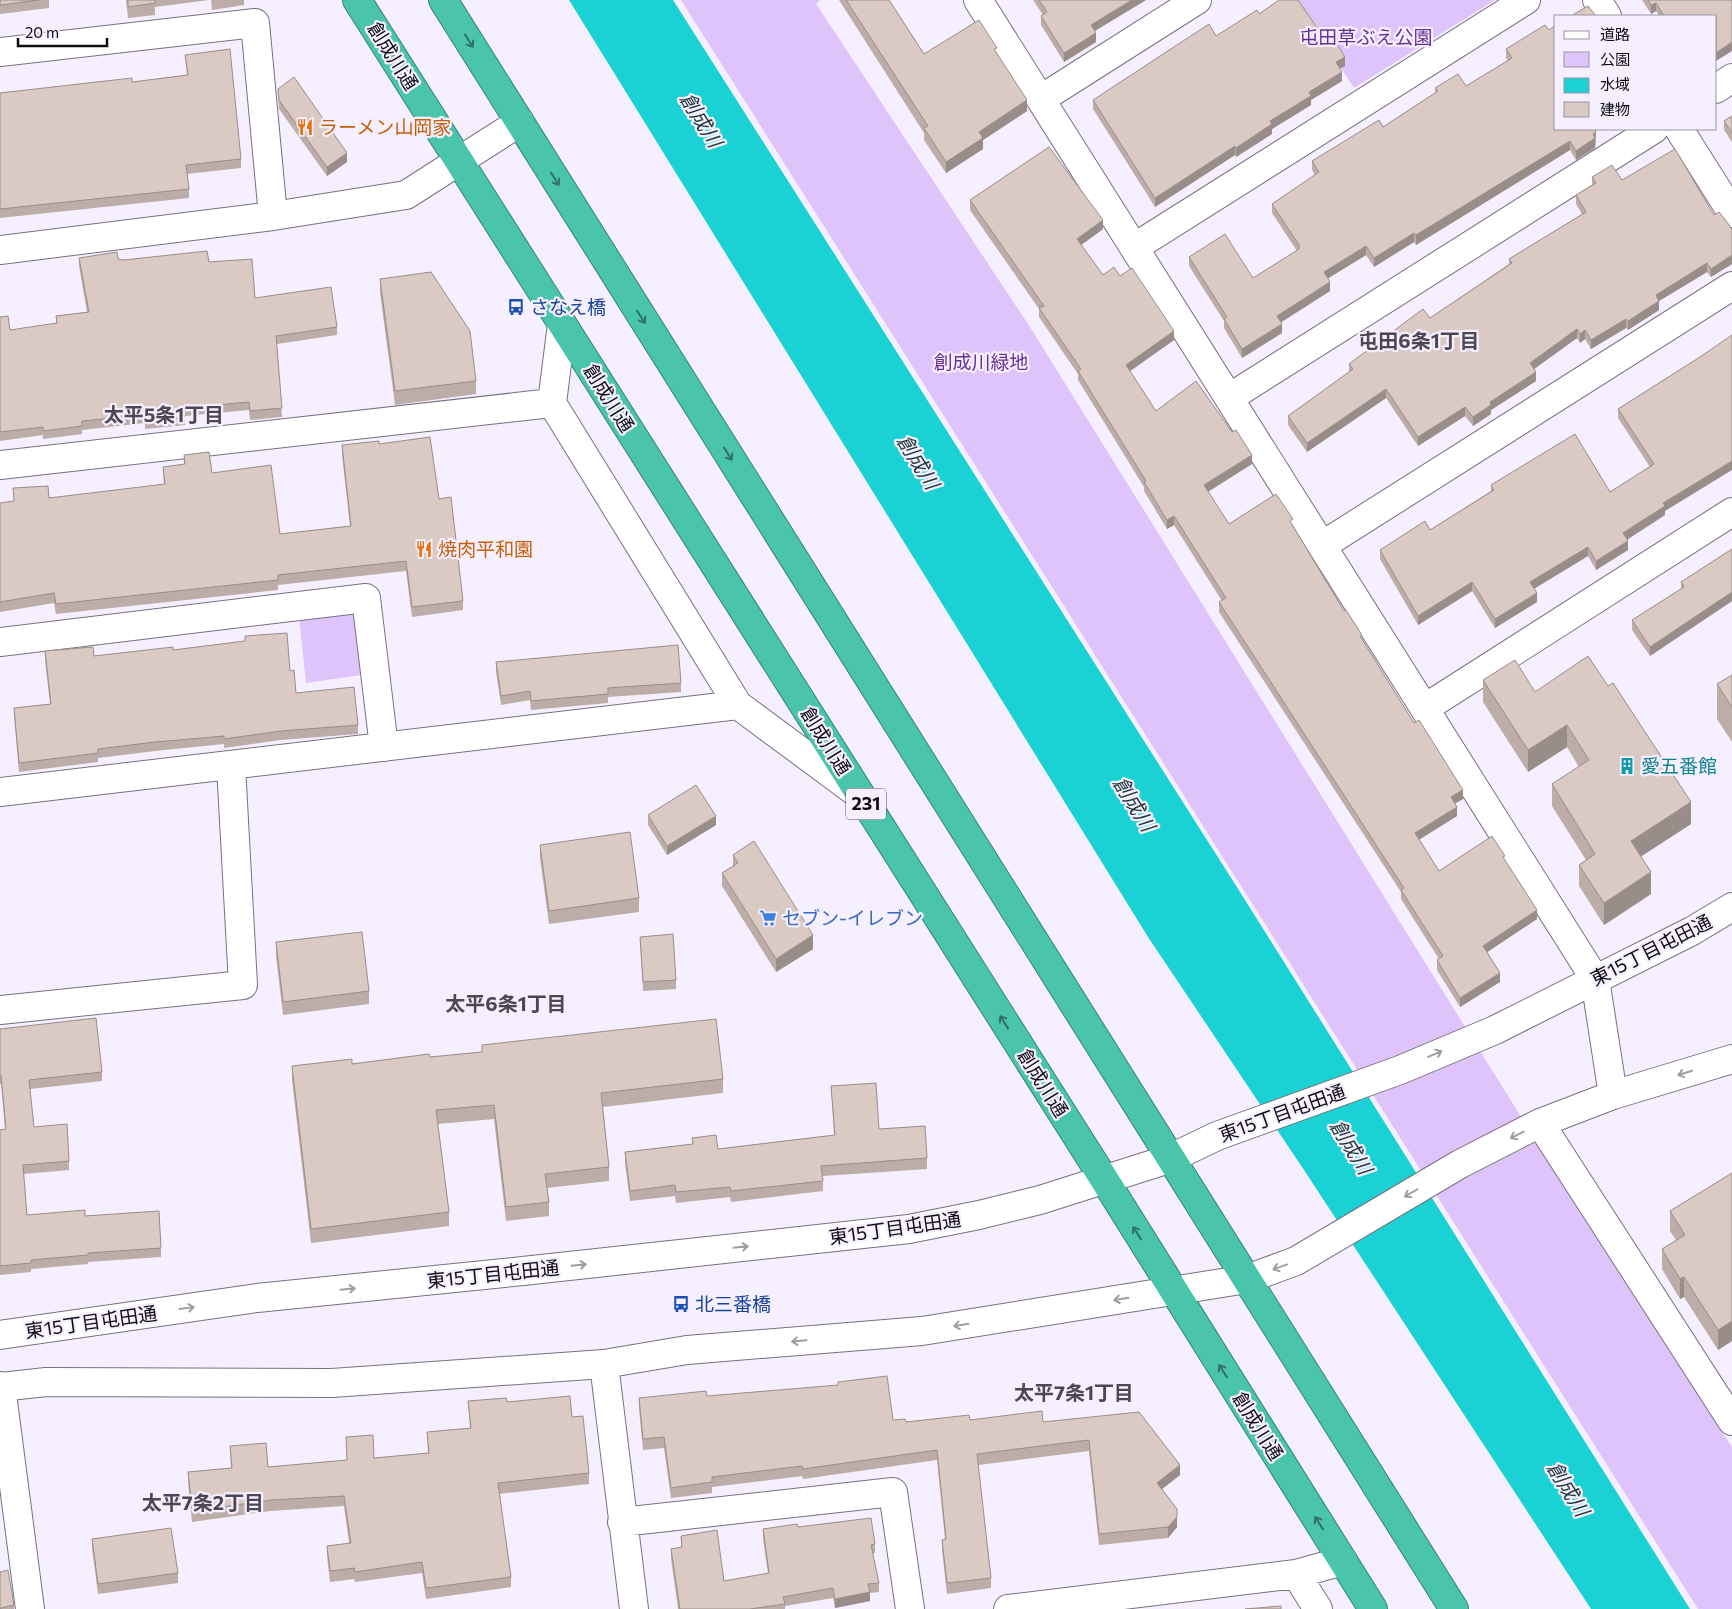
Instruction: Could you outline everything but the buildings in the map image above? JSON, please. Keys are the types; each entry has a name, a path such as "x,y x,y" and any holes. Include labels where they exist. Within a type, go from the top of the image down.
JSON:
{"highway":[{"name":"創成川通","path":"357,0 1104,1179 1374,1609"},
{"path":"443,0 1454,1609"}],"street":[{"path":"978,0 1596,979 1612,1095"},
{"path":"1041,99 1198,0"},
{"path":"1135,247 1526,0"},
{"path":"1597,0 1606,15"},
{"path":"0,52 256,23 273,216"},
{"path":"1717,88 1732,78"},
{"path":"0,250 273,216 406,194 460,162 520,122"},
{"path":"1229,398 1652,130"},
{"path":"1680,130 1732,213"},
{"path":"1323,545 1732,286"},
{"path":"562,324 552,403 738,706 861,796"},
{"path":"0,465 552,403"},
{"path":"1425,708 1732,512"},
{"path":"0,642 366,598 384,747"},
{"path":"0,792 738,706"},
{"path":"0,1010 243,985 231,766"},
{"name":"東15丁目屯田通","path":"0,1335 257,1298 523,1272 908,1229 1031,1202 1169,1158 1247,1125 1390,1073 1495,1030 1692,931 1732,906"},
{"path":"30,1609 1,1387 46,1382 332,1383 604,1364 687,1350 922,1331 1247,1279 1296,1261 1453,1169 1540,1123 1612,1095 1732,1059"},
{"path":"1540,1123 1732,1421"},
{"path":"604,1364 634,1609"},
{"path":"622,1522 893,1492 910,1609"},
{"path":"1008,1609 1080,1605 1296,1574 1343,1561"},
{"path":"1296,1574 1318,1609"}],"green space":[{"name":"創成川緑地","path":"681,0 820,0 816,4 1030,327 1587,1223 1732,1447 1732,1609 1698,1609"},
{"name":"屯田草ぶえ公園","path":"1297,0 1495,0 1354,88"},
{"path":"359,609 368,674 306,683 299,617"}],"water":[{"name":"創成川","path":"569,0 673,0 1240,892 1690,1609 1591,1609 1306,1173 1148,937"}],"place":[{"name":"ラーメン山岡家","path":"305,127"},
{"name":"さなえ橋","path":"516,307"},
{"name":"焼肉平和園","path":"424,549"},
{"name":"愛五番館","path":"1627,766"},
{"name":"セブン-イレブン","path":"768,918"},
{"name":"北三番橋","path":"681,1304"}],"district":[{"name":"屯田6条1丁目","path":"1419,341"},
{"name":"太平5条1丁目","path":"164,415"},
{"name":"太平6条1丁目","path":"506,1004"},
{"name":"太平7条1丁目","path":"1074,1393"},
{"name":"太平7条2丁目","path":"203,1503"}]}
